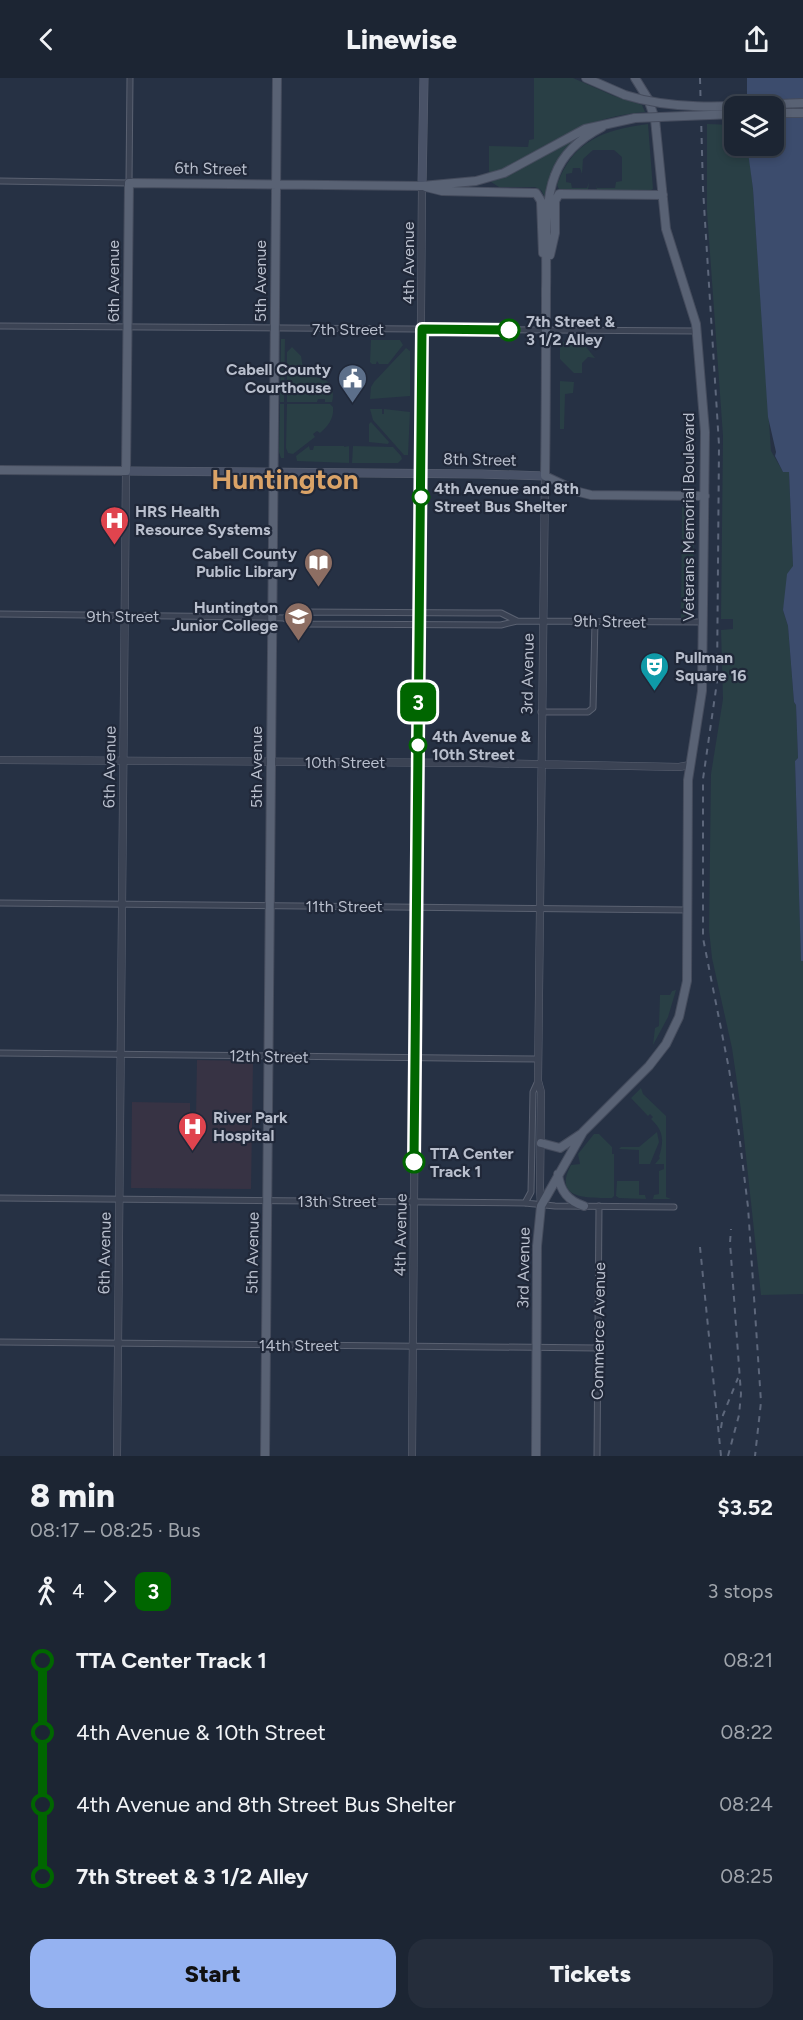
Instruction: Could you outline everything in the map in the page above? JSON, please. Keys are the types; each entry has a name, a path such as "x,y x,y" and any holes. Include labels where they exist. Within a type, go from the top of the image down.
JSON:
{"main road":[{"name":"5th Avenue","path":"265,1456 277,78"},
{"name":"4th Avenue","path":"422,186 424,78"},
{"path":"586,78 625,95 671,105 803,103"},
{"name":"Veterans Memorial Boulevard","path":"541,1206 583,1132 649,1066 666,1044 686,989 688,780 701,700 705,432 697,331 667,234 655,120 648,99 635,78"},
{"path":"784,113 803,113"},
{"path":"422,186 494,177 566,138 594,126 635,118 724,114"},
{"path":"546,267 550,195 559,166 584,137 616,121"},
{"name":"6th Street","path":"129,183 422,186"},
{"name":"6th Avenue","path":"126,471 129,183"},
{"path":"422,186 442,191 536,193 541,201 541,241 546,267"},
{"path":"546,267 554,242 555,201 559,194 663,195"},
{"name":"3rd Avenue","path":"545,476 546,267"},
{"name":"8th Street","path":"0,470 545,476 579,492 591,495 705,496"},
{"path":"541,1143 551,1147 562,1147 583,1132"},
{"path":"558,1174 565,1194 573,1202 584,1206"},
{"name":"3rd Avenue","path":"536,1456 537,1245 541,1206"}],"street":[{"name":"6th Avenue","path":"129,183 130,78"},
{"name":"6th Street","path":"0,181 129,183"},
{"name":"4th Avenue","path":"412,1456 422,186"},
{"name":"7th Street","path":"0,326 697,331"},
{"name":"6th Avenue","path":"117,1456 126,471"},
{"name":"3rd Avenue","path":"541,1206 542,1092 538,1081 538,1059 545,476"},
{"name":"9th Street","path":"283,618 303,612 501,613 517,621"},
{"name":"9th Street","path":"0,615 272,617 301,624 501,625 517,621 702,622"},
{"path":"541,712 588,712 593,708 595,621"},
{"name":"10th Street","path":"0,760 676,767 690,765"},
{"name":"11th Street","path":"0,903 688,910"},
{"name":"12th Street","path":"0,1053 538,1059"},
{"name":"3rd Avenue","path":"525,1203 531,1192 533,1092 538,1081"},
{"name":"13th Street","path":"0,1198 525,1203 541,1206 674,1207"},
{"name":"Commerce Avenue","path":"597,1456 599,1206"},
{"name":"14th Street","path":"0,1342 597,1348"}],"shaded area":[{"name":"River Park Hospital","path":"197,1060 253,1061 251,1189 131,1188 132,1102 190,1103 190,1115 196,1116"}],"green space":[{"path":"534,78 573,78 614,96 642,105 645,112 605,119 587,125 501,171 489,174 489,146 528,147 529,140 534,139"},
{"path":"648,124 653,189 649,191 597,191 596,183 597,188 615,188 616,182 622,181 622,157 614,150 593,150 583,159 582,174 580,168 573,168 572,173 566,174 566,182 571,183 572,188 587,188 589,182 588,190 560,191 557,185 564,170 581,148 604,134"},
{"path":"707,124 724,125 724,156 749,156 771,451 783,472 789,472 793,566 783,610 788,626 796,705 798,758 795,761 801,960 803,961 803,1294 761,1295 741,1110 732,1048 712,958 709,930 711,774 723,699 721,630 733,629 733,619 721,619 723,436 707,211"},
{"path":"584,133 576,140 546,199 541,190 535,187 499,187 491,182"},
{"path":"281,339 285,339 284,402 280,402"},
{"path":"371,340 400,340 403,345 388,364 379,364 377,361 376,364 372,364 370,362"},
{"path":"562,342 582,342 595,358 588,357 582,363 582,373 574,373 560,359"},
{"path":"292,347 301,356 304,375 317,377 329,383 333,394 332,402 318,399 317,402 287,402 287,352"},
{"path":"406,348 410,351 410,396 370,399 374,382"},
{"path":"560,381 574,382 573,393 565,394 564,429 560,429"},
{"path":"280,404 284,404 284,458 281,458 279,452"},
{"path":"287,404 330,404 333,407 332,418 326,427 320,433 317,431 313,434 315,437 293,454 288,453 286,448"},
{"path":"370,409 382,409 382,414 384,414 384,409 410,412 408,455 404,455 373,420"},
{"path":"371,422 389,442 388,444 369,442"},
{"path":"309,446 310,450 313,450 314,446 349,446 349,463 297,461 296,456"},
{"path":"353,446 393,447 402,459 398,463 352,463"},
{"path":"682,507 694,507 693,613 690,618 681,618"},
{"path":"676,990 668,1017 653,1045 655,1028 659,1026 660,995 670,995"},
{"path":"641,1088 643,1094 666,1116 666,1197 671,1199 653,1199 654,1195 659,1194 659,1171 664,1169 664,1164 655,1164 660,1158 662,1136 651,1119 653,1117 650,1114 648,1116 631,1098"},
{"path":"657,1132 659,1142 650,1164 639,1164 639,1150 619,1149 639,1147"},
{"path":"594,1134 599,1134 612,1147 612,1154 614,1154 614,1196 612,1198 575,1195 566,1185 566,1176 571,1165 580,1164 578,1154"},
{"path":"617,1181 639,1181 639,1195 645,1195 646,1199 619,1198 616,1196"}],"water":[{"path":"747,78 803,78 803,961 801,961 795,761 798,758 796,705 788,626 783,610 787,574 793,566 789,472 783,472 775,456 768,417 753,189 749,156 784,156 784,96 747,96"}],"railway":[{"path":"700,78 703,189 719,445 717,682 703,779 703,938 729,1069 748,1207 761,1402 755,1456"},
{"path":"728,1456 739,1415 741,1394 730,1243 731,1229"},
{"path":"700,1247 721,1456"},
{"path":"721,1428 723,1415 738,1378"}],"bus line":[{"name":"3","path":"414,1162 422,329 509,330"}],"place":[{"name":"7th Street & 3 1/2 Alley","path":"509,330"},
{"name":"Cabell County Courthouse","path":"352,404"},
{"name":"4th Avenue and 8th Street Bus Shelter","path":"421,497"},
{"name":"HRS Health Resource Systems","path":"114,546"},
{"name":"Cabell County Public Library","path":"318,588"},
{"name":"Huntington Junior College","path":"299,642"},
{"name":"Pullman Square 16","path":"654,692"},
{"name":"4th Avenue & 10th Street","path":"418,745"},
{"name":"River Park Hospital","path":"192,1152"},
{"name":"TTA Center Track 1","path":"414,1162"}],"district":[{"name":"Huntington","path":"285,479"}]}
